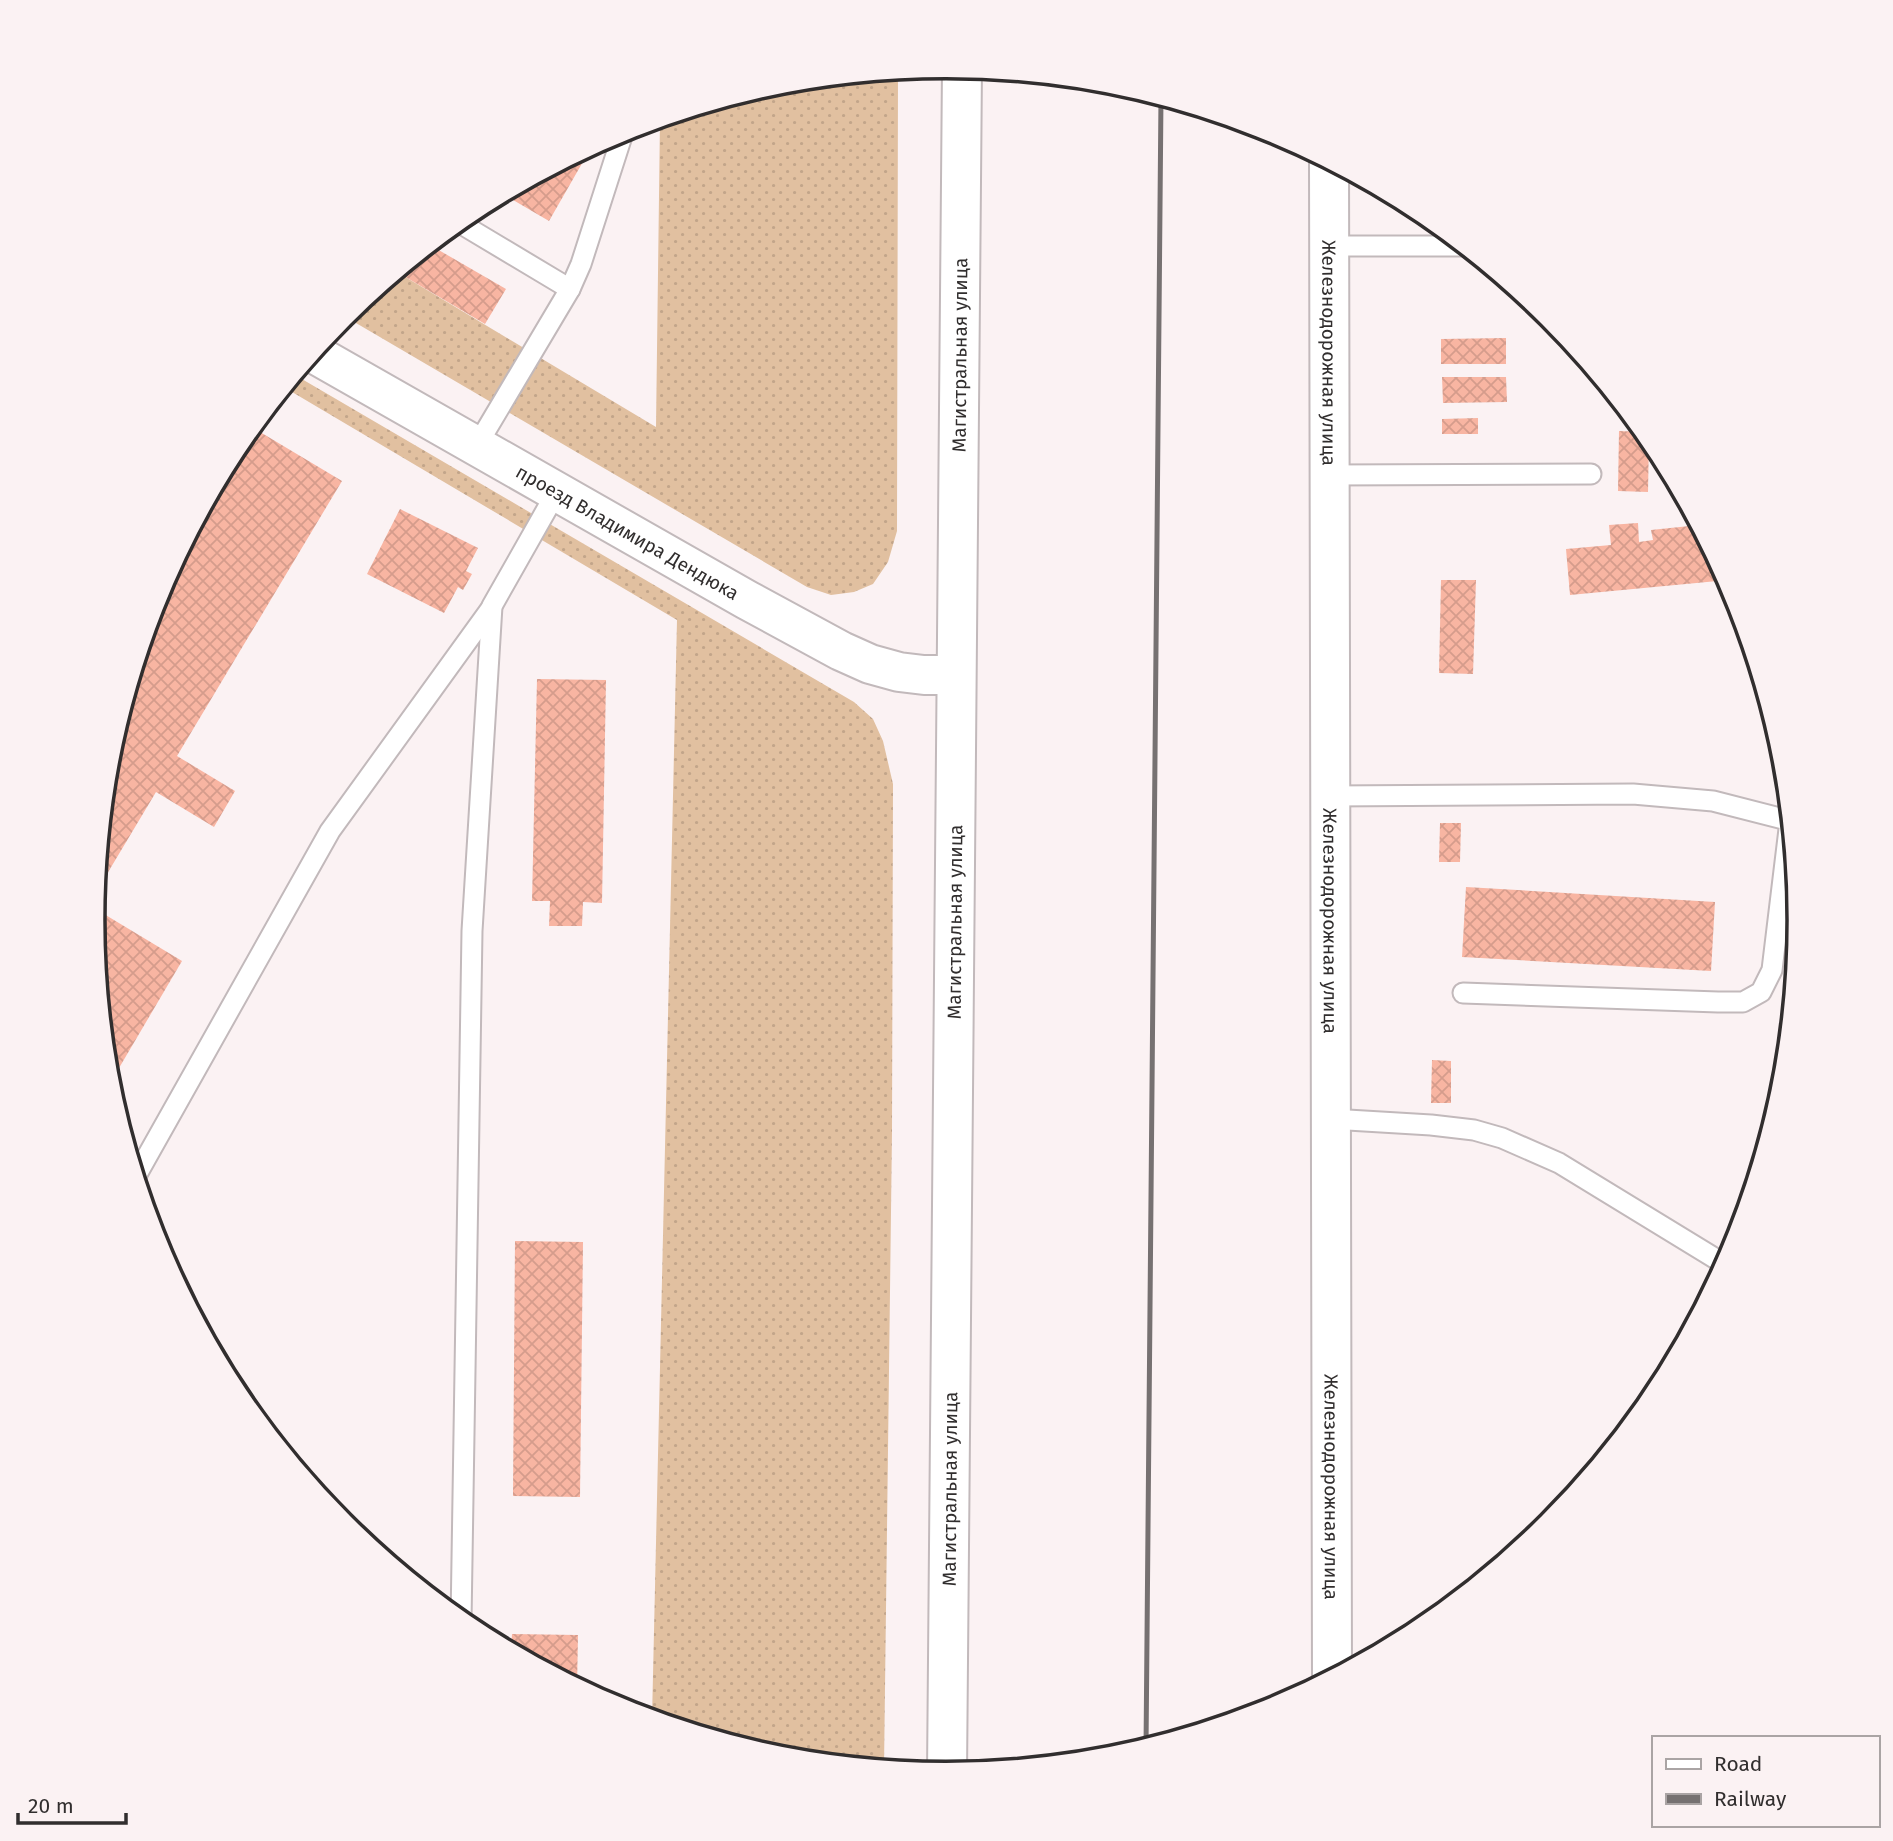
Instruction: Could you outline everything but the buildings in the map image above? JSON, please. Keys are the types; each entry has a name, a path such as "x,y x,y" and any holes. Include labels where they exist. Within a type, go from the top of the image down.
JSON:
{"street":[{"name":"Магистральная улица","path":"947,1762 962,80"},
{"name":"Железнодорожная улица","path":"1329,171 1332,1668"},
{"name":"проезд Владимира Дендюка","path":"321,358 556,493 841,651 870,664 899,672 956,675"}],"lane":[{"path":"476,447 570,289 581,264 619,145"},
{"path":"469,228 570,289"},
{"path":"1329,246 1449,246"},
{"path":"1329,475 1591,474"},
{"path":"142,1166 330,831 492,606 556,493"},
{"path":"461,1607 472,931 492,606"},
{"path":"1330,796 1633,794 1713,801 1782,819"},
{"path":"1463,993 1743,1002 1761,992 1772,970 1785,859"},
{"path":"1331,1119 1432,1125 1474,1130 1502,1138 1559,1163 1717,1259"}],"shaded area":[{"path":"898,81 897,531 888,562 873,584 854,592 831,595 807,587 354,322 405,277 656,427 660,129 729,107 782,95 837,86"},
{"path":"302,379 854,702 873,719 883,741 893,784 892,1133 884,1759 782,1746 729,1734 652,1709 677,620 292,392"}],"railway":[{"path":"1146,1738 1161,106"}]}
